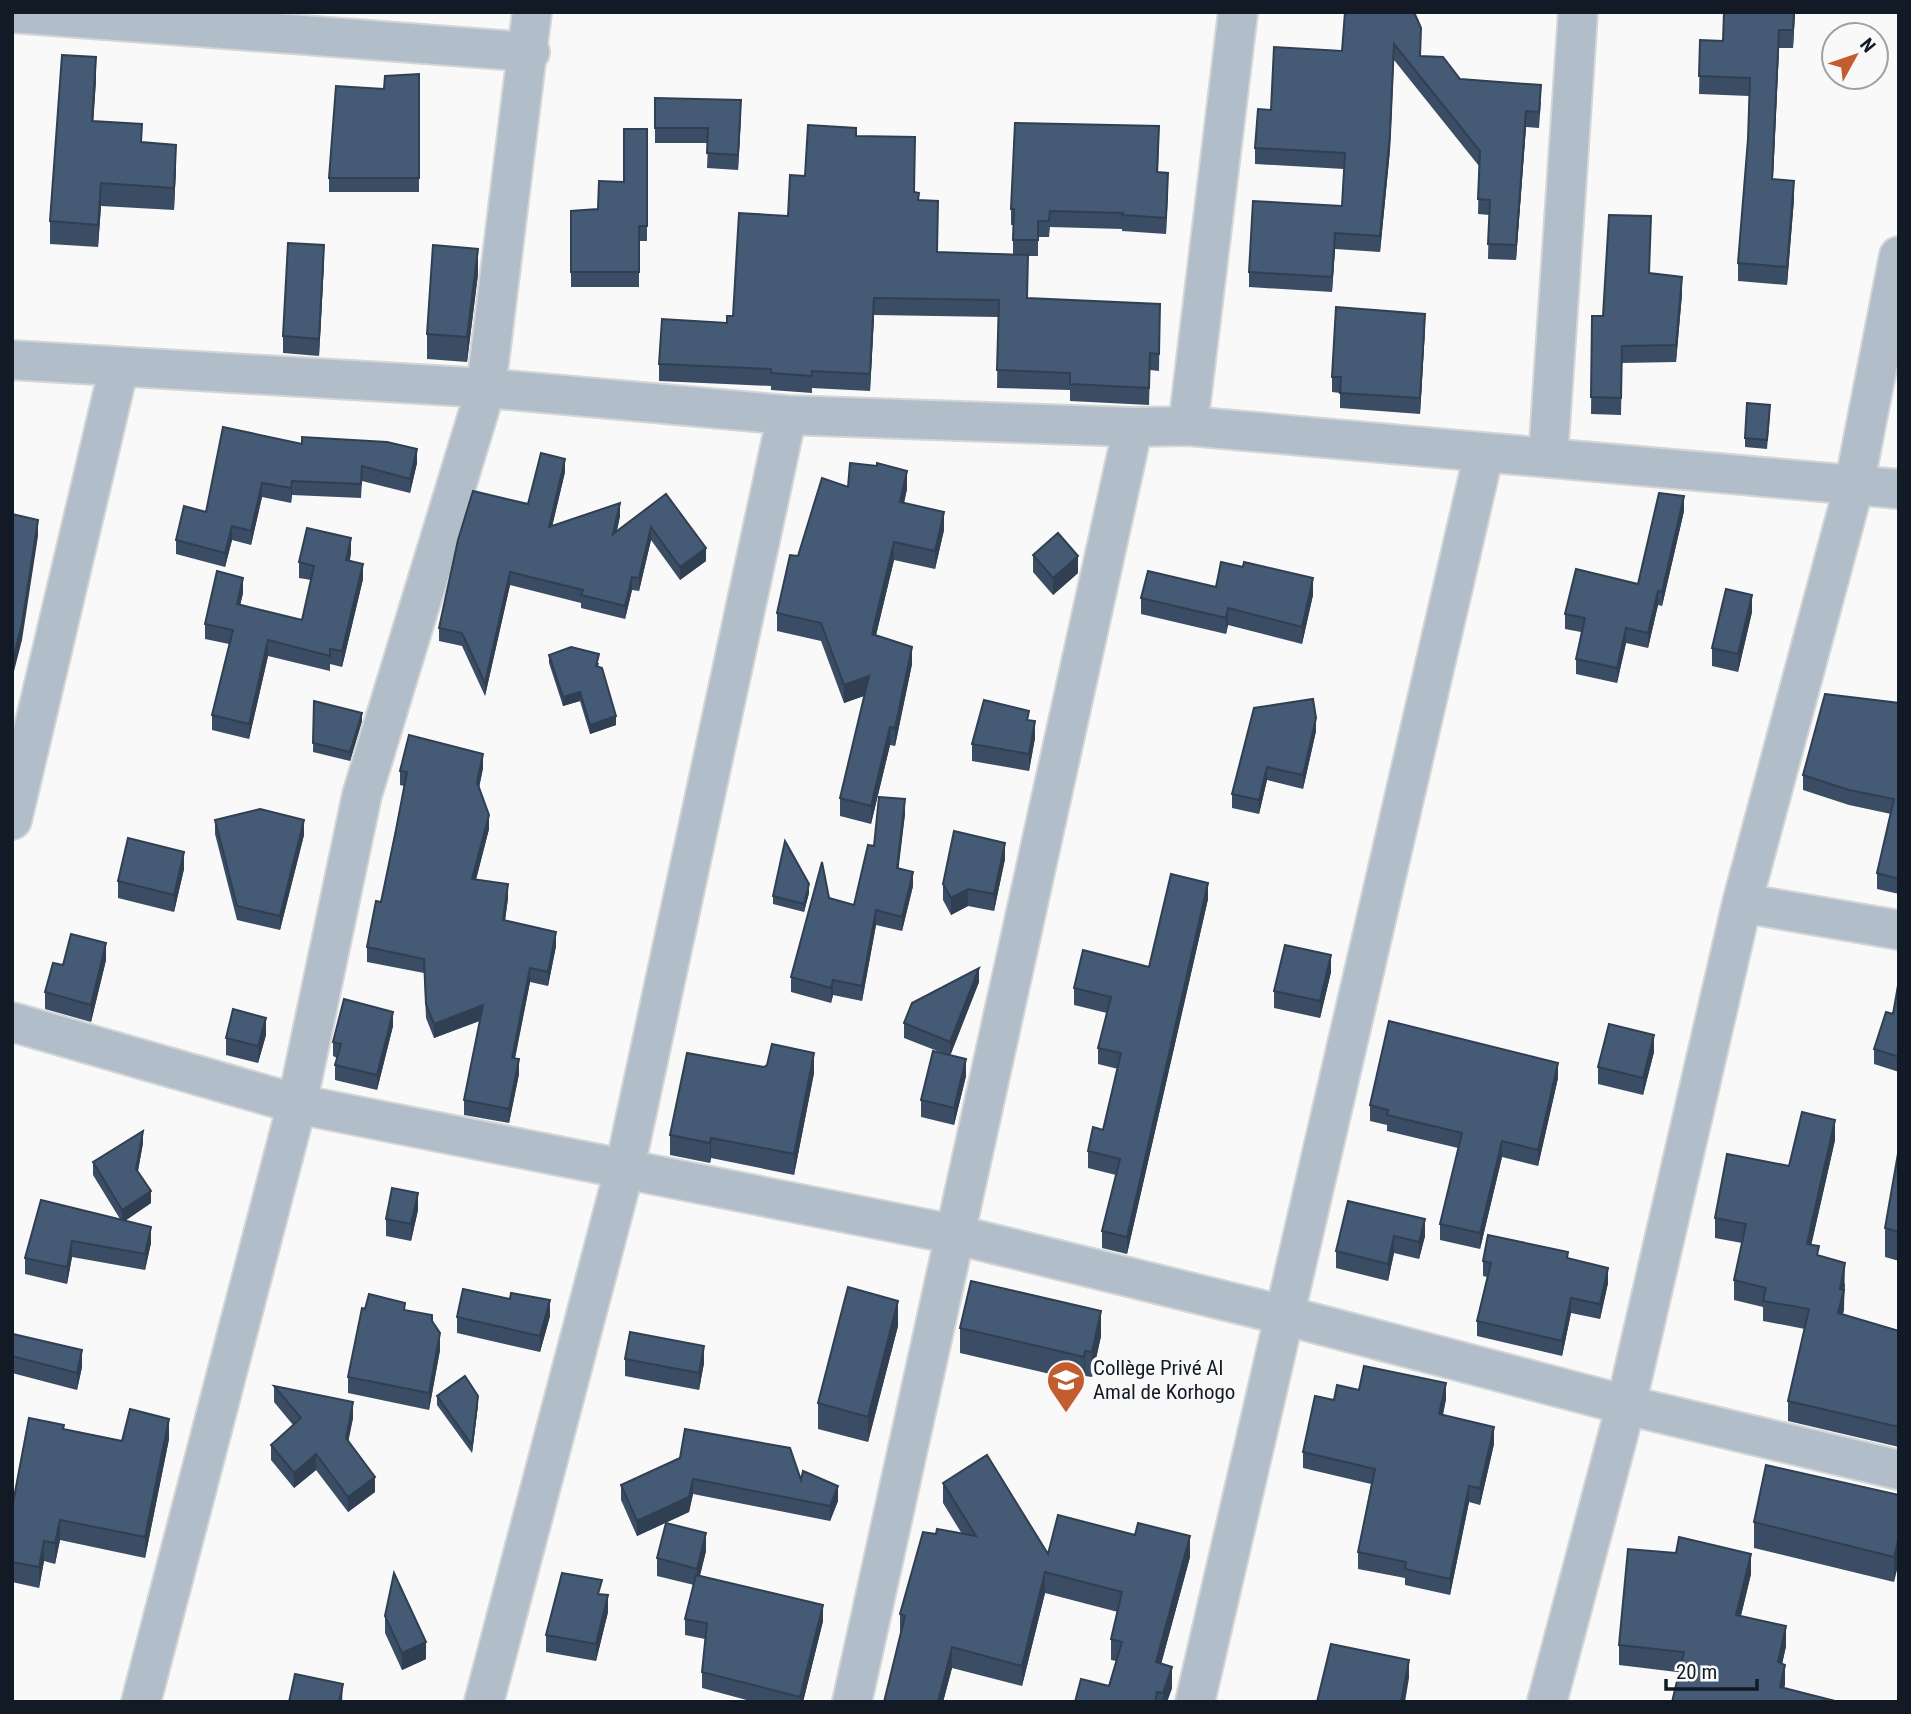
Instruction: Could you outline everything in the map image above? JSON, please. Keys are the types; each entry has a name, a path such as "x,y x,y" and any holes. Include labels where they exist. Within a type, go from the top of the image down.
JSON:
{"street":[{"path":"141,1702 297,1104 362,796 486,388 530,52 532,12"},
{"path":"1188,426 1238,12"},
{"path":"1548,458 1578,12"},
{"path":"12,13 530,52"},
{"path":"1547,1702 1626,1405 1742,903 1854,486 1899,256"},
{"path":"12,360 486,388 787,415 1133,427 1188,426 1899,489"},
{"path":"12,820 119,367"},
{"path":"484,1702 625,1167 787,415"},
{"path":"852,1702 1133,427"},
{"path":"1195,1702 1484,453"},
{"path":"1742,903 1899,930"},
{"path":"12,1022 297,1104 957,1235 1283,1315 1626,1405 1899,1470"}],"building":[{"path":"1345,12 1414,12 1421,28 1420,56 1443,57 1460,79 1541,85 1539,112 1526,111 1516,245 1488,244 1490,200 1478,199 1480,151 1394,44 1390,134 1380,236 1335,233 1332,277 1249,272 1253,201 1342,206 1345,153 1255,148 1258,109 1271,110 1274,47 1342,51"},
{"path":"1724,12 1794,12 1793,30 1779,30 1772,179 1794,181 1787,267 1738,263 1750,78 1699,76 1700,40 1723,41"},
{"path":"62,55 96,57 92,121 142,124 141,142 176,145 174,188 101,183 98,225 50,221"},
{"path":"419,74 419,178 329,178 336,86 384,89 385,76"},
{"path":"655,98 741,100 738,155 707,153 708,128 655,128"},
{"path":"1015,123 1159,126 1157,172 1168,173 1166,218 1122,215 1123,213 1050,211 1049,221 1038,221 1038,240 1013,240 1014,209 1011,209"},
{"path":"808,125 856,128 856,136 915,137 914,192 919,193 918,200 938,201 937,252 1028,255 1027,298 1160,304 1159,354 1150,353 1149,388 1070,384 1070,373 997,370 999,300 874,298 870,374 812,371 812,376 771,373 771,369 659,364 662,319 727,323 727,316 733,316 739,213 788,216 790,175 805,176"},
{"path":"624,129 647,129 647,226 639,226 639,272 571,272 571,211 598,209 599,181 624,182"},
{"path":"1609,215 1651,216 1649,273 1682,277 1676,345 1622,346 1621,398 1591,397 1592,316 1603,316"},
{"path":"288,243 324,245 319,339 283,336"},
{"path":"433,245 478,249 467,337 427,334"},
{"path":"1336,307 1425,314 1420,398 1340,393 1341,377 1332,377"},
{"path":"1747,403 1770,405 1767,440 1745,438"},
{"path":"223,427 302,444 302,437 387,442 417,449 410,479 362,466 361,484 292,481 291,488 262,483 251,531 232,526 225,553 176,540 184,506 206,512"},
{"path":"541,453 565,459 549,527 620,503 613,534 666,494 706,548 680,567 651,527 639,578 632,577 625,606 581,595 583,590 510,572 485,683 462,633 439,628 458,540 473,491 528,504"},
{"path":"850,463 877,466 877,463 907,471 900,502 944,512 935,551 894,542 872,634 912,647 895,728 890,727 871,806 840,798 869,676 844,685 821,623 777,613 790,555 798,556 822,478 848,487"},
{"path":"1659,493 1684,496 1662,592 1658,591 1648,633 1626,628 1617,668 1576,659 1585,618 1565,614 1576,569 1638,584"},
{"path":"12,514 38,520 22,624 12,663"},
{"path":"307,528 351,538 346,560 363,564 342,651 330,649 330,656 268,640 249,724 212,715 233,630 205,624 217,571 243,578 237,604 302,620 314,566 299,562"},
{"path":"1058,533 1078,556 1053,578 1033,555"},
{"path":"1221,562 1243,567 1244,562 1313,578 1302,627 1228,608 1226,618 1141,598 1148,571 1216,587"},
{"path":"1726,589 1752,595 1738,654 1712,648"},
{"path":"571,647 599,654 596,666 602,668 616,716 590,725 580,692 563,697 549,655"},
{"path":"1825,694 1899,703 1899,879 1877,873 1894,799 1849,790 1803,775"},
{"path":"1313,699 1316,718 1303,775 1267,767 1259,800 1232,794 1254,708"},
{"path":"984,700 1029,711 1027,720 1035,721 1029,754 972,744"},
{"path":"314,701 362,713 350,752 313,743"},
{"path":"409,735 483,754 477,782 489,815 472,879 508,884 503,920 556,932 548,972 530,968 512,1058 519,1059 509,1109 464,1100 483,1005 434,1024 426,1004 424,959 367,947 376,901 381,902 396,830 407,772 400,771"},
{"path":"879,797 905,799 897,868 913,872 902,917 876,910 862,986 833,980 831,988 791,977 822,862 829,898 854,905 868,845 874,846"},
{"path":"260,809 304,820 280,916 237,906 215,820"},
{"path":"954,831 1005,843 994,894 968,889 951,898 943,884"},
{"path":"128,838 184,852 174,895 118,881"},
{"path":"785,841 809,884 804,904 773,896"},
{"path":"1171,874 1208,883 1127,1237 1102,1231 1120,1159 1088,1151 1093,1127 1103,1130 1121,1053 1098,1048 1111,997 1074,988 1083,950 1149,967"},
{"path":"71,934 106,943 91,1005 45,992 53,963 63,965"},
{"path":"1285,945 1331,955 1320,1001 1274,991"},
{"path":"979,968 950,1042 904,1023 912,1003"},
{"path":"1899,980 1899,1057 1874,1049 1886,1012 1893,1014"},
{"path":"344,999 393,1012 377,1075 335,1065 341,1044 333,1042"},
{"path":"233,1009 266,1018 258,1046 226,1038"},
{"path":"1389,1021 1558,1063 1538,1150 1502,1141 1480,1233 1440,1224 1462,1133 1387,1115 1388,1110 1370,1105"},
{"path":"1609,1024 1654,1035 1643,1078 1598,1067"},
{"path":"772,1044 814,1053 794,1154 711,1138 710,1143 670,1135 687,1053 764,1067 767,1065"},
{"path":"933,1051 966,1059 954,1108 921,1100"},
{"path":"1802,1112 1835,1120 1807,1244 1819,1246 1817,1255 1845,1263 1840,1289 1844,1290 1838,1313 1899,1331 1899,1427 1788,1401 1809,1309 1763,1301 1766,1288 1734,1280 1746,1224 1715,1218 1727,1154 1789,1166"},
{"path":"143,1131 136,1169 151,1191 122,1210 93,1162"},
{"path":"1899,1148 1899,1232 1885,1228"},
{"path":"392,1188 418,1193 411,1224 386,1219"},
{"path":"41,1200 151,1227 145,1254 72,1241 67,1267 25,1258"},
{"path":"1348,1201 1425,1219 1419,1242 1394,1236 1388,1264 1336,1251"},
{"path":"1488,1235 1568,1252 1567,1258 1608,1268 1600,1304 1571,1298 1562,1341 1477,1321 1491,1263 1483,1261"},
{"path":"971,1281 1101,1311 1092,1352 1085,1351 1084,1357 960,1328"},
{"path":"848,1287 898,1301 868,1417 818,1403"},
{"path":"463,1289 510,1299 511,1293 550,1300 540,1336 457,1317"},
{"path":"369,1294 405,1303 404,1310 432,1315 432,1321 440,1333 429,1393 348,1377 362,1308 365,1309"},
{"path":"630,1332 704,1346 699,1373 625,1359"},
{"path":"13,1334 82,1350 77,1373 12,1356"},
{"path":"1364,1366 1446,1383 1439,1414 1494,1427 1480,1488 1469,1486 1450,1579 1405,1569 1406,1562 1358,1552 1375,1469 1303,1452 1315,1396 1334,1400 1337,1385 1359,1390"},
{"path":"465,1376 478,1396 472,1445 437,1396"},
{"path":"274,1386 353,1402 346,1438 375,1477 348,1497 316,1454 294,1473 271,1445 301,1418"},
{"path":"130,1409 169,1419 145,1537 60,1520 55,1543 44,1541 39,1567 12,1562 12,1508 29,1418 64,1425 63,1429 122,1441"},
{"path":"685,1429 790,1448 801,1480 803,1471 838,1486 830,1506 693,1479 689,1497 637,1521 621,1485 680,1458"},
{"path":"987,1455 1048,1554 1058,1515 1135,1535 1138,1523 1190,1536 1156,1662 1172,1667 1163,1693 1157,1692 1155,1702 1075,1702 1081,1679 1109,1686 1122,1642 1111,1639 1122,1592 1045,1572 1022,1666 952,1647 938,1702 884,1702 905,1616 900,1614 923,1532 936,1534 937,1529 976,1536 943,1483"},
{"path":"1766,1465 1899,1495 1899,1537 1894,1557 1754,1522"},
{"path":"666,1523 706,1533 697,1569 657,1558"},
{"path":"1679,1537 1751,1554 1736,1615 1786,1626 1778,1662 1785,1665 1780,1687 1839,1702 1672,1702 1684,1652 1619,1645 1628,1549 1676,1553"},
{"path":"394,1573 426,1642 402,1653 385,1616"},
{"path":"562,1573 602,1580 598,1594 608,1595 596,1644 546,1635"},
{"path":"696,1575 823,1605 800,1697 702,1672 707,1623 685,1619"},
{"path":"1331,1644 1409,1660 1401,1702 1317,1702"},
{"path":"295,1674 343,1684 339,1702 289,1702"}],"place":[{"name":"Collège Privé Al Amal de Korhogo","path":"1066,1414"}]}
